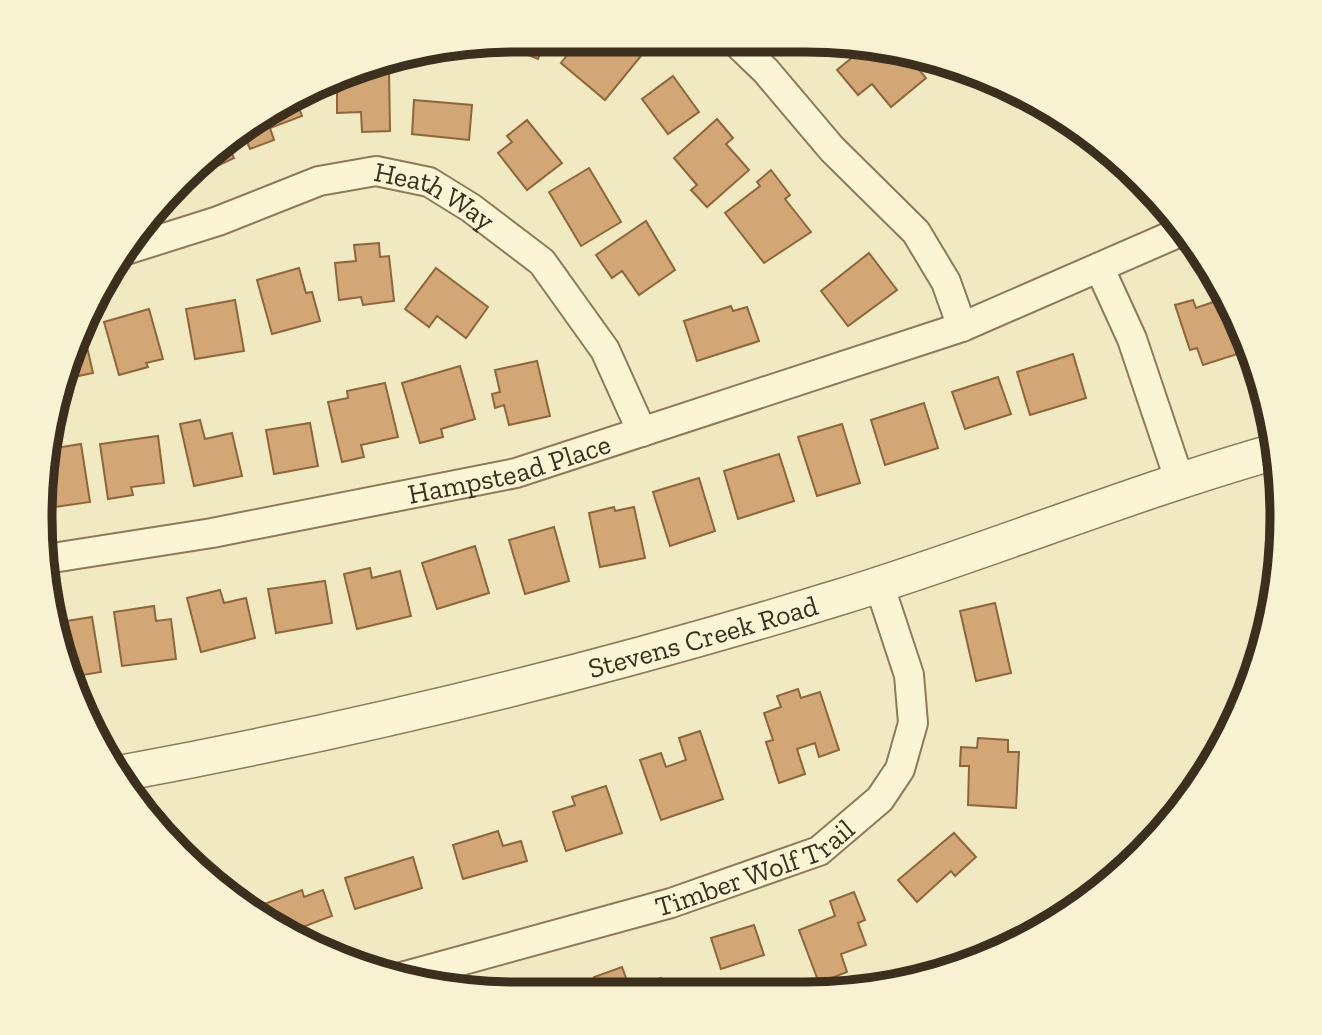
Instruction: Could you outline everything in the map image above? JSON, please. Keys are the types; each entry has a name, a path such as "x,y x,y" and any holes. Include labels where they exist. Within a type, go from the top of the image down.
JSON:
{"street":[{"path":"746,52 766,71 832,149 916,232 946,282 962,327"},
{"name":"Heath Way","path":"141,245 218,221 320,181 376,171 429,182 471,208 541,262 605,350 642,432"},
{"name":"Hampstead Place","path":"54,558 212,533 516,473 962,327 1174,235"},
{"path":"1100,269 1132,339 1179,479"},
{"name":"Stevens Creek Road","path":"128,772 240,751 481,697 879,584 1179,479 1266,454"},
{"name":"Timber Wolf Trail","path":"419,972 671,903 819,851 880,799 900,768 913,723 909,674 879,584"}],"building":[{"path":"520,52 541,52 538,59"},
{"path":"570,52 636,52 641,56 605,100 561,63"},
{"path":"855,55 916,66 926,78 891,107 872,84 858,95 837,70"},
{"path":"389,70 390,131 362,132 361,112 337,113 337,89"},
{"path":"673,76 699,112 668,134 642,99"},
{"path":"414,100 472,105 469,140 412,134"},
{"path":"299,107 302,116 270,128 274,140 250,149 246,140"},
{"path":"717,119 733,138 726,144 749,170 707,207 691,190 697,185 674,158"},
{"path":"527,120 562,163 527,190 498,153 512,142 507,136"},
{"path":"231,152 234,158 211,168"},
{"path":"589,168 621,222 581,246 549,192"},
{"path":"771,170 790,195 785,199 811,232 764,263 725,213 760,186 757,182"},
{"path":"646,221 675,270 639,295 622,271 612,278 596,255"},
{"path":"379,243 380,257 389,256 394,301 363,305 361,297 339,300 335,263 356,261 354,245"},
{"path":"869,253 897,290 848,326 821,291"},
{"path":"299,268 306,293 312,292 320,321 272,334 257,280"},
{"path":"436,268 488,307 466,338 437,316 429,327 405,309"},
{"path":"235,300 244,351 195,359 186,309"},
{"path":"1193,300 1196,308 1216,301 1239,353 1203,365 1197,348 1190,350 1175,305"},
{"path":"731,306 733,311 747,307 759,341 697,361 684,321"},
{"path":"149,309 163,359 146,363 148,367 119,375 104,322"},
{"path":"86,344 93,373 74,377"},
{"path":"1073,354 1086,398 1030,415 1017,372"},
{"path":"537,361 550,416 509,425 504,405 495,408 492,394 500,392 495,370"},
{"path":"460,366 475,419 441,429 443,437 420,443 402,383"},
{"path":"998,377 1011,414 965,429 952,392"},
{"path":"385,383 398,437 361,445 364,457 342,462 328,402 348,398 347,391"},
{"path":"924,403 938,448 885,465 871,420"},
{"path":"200,420 205,439 232,433 242,476 194,486 180,424"},
{"path":"310,423 318,466 274,474 266,430"},
{"path":"842,424 860,483 817,496 798,437"},
{"path":"158,436 164,483 131,487 133,495 108,499 100,444"},
{"path":"81,444 90,502 52,507 58,448"},
{"path":"779,454 794,501 738,519 724,471"},
{"path":"699,478 715,531 670,546 653,492"},
{"path":"614,507 615,511 634,507 645,558 600,567 589,513"},
{"path":"554,527 569,581 525,594 509,540"},
{"path":"475,546 489,593 437,609 422,563"},
{"path":"370,568 372,578 400,571 411,616 357,629 344,574"},
{"path":"325,581 332,623 276,633 268,589"},
{"path":"220,590 224,603 246,598 255,638 201,652 187,598"},
{"path":"995,603 1011,673 976,681 960,611"},
{"path":"154,606 156,621 171,619 176,659 122,666 114,612"},
{"path":"92,617 101,672 80,675 64,621"},
{"path":"798,689 801,698 820,692 839,750 819,757 815,743 797,749 805,774 779,783 766,742 773,740 764,713 781,707 777,696"},
{"path":"700,731 723,799 661,820 640,760 661,753 666,767 686,760 679,738"},
{"path":"978,738 1008,740 1008,752 1019,752 1016,808 968,805 969,766 960,766 961,747 977,748"},
{"path":"606,786 622,833 566,851 553,812 575,805 572,797"},
{"path":"498,831 503,846 521,841 527,861 463,879 453,845"},
{"path":"954,833 976,857 955,876 951,871 917,902 898,880"},
{"path":"413,857 422,888 355,909 345,878"},
{"path":"302,890 304,897 323,890 332,916 300,928 261,905"},
{"path":"854,892 865,920 858,923 866,945 841,954 847,972 819,982 799,930 835,916 830,901"},
{"path":"754,925 764,955 721,969 711,938"},
{"path":"622,967 627,982 596,982 594,977"}]}
